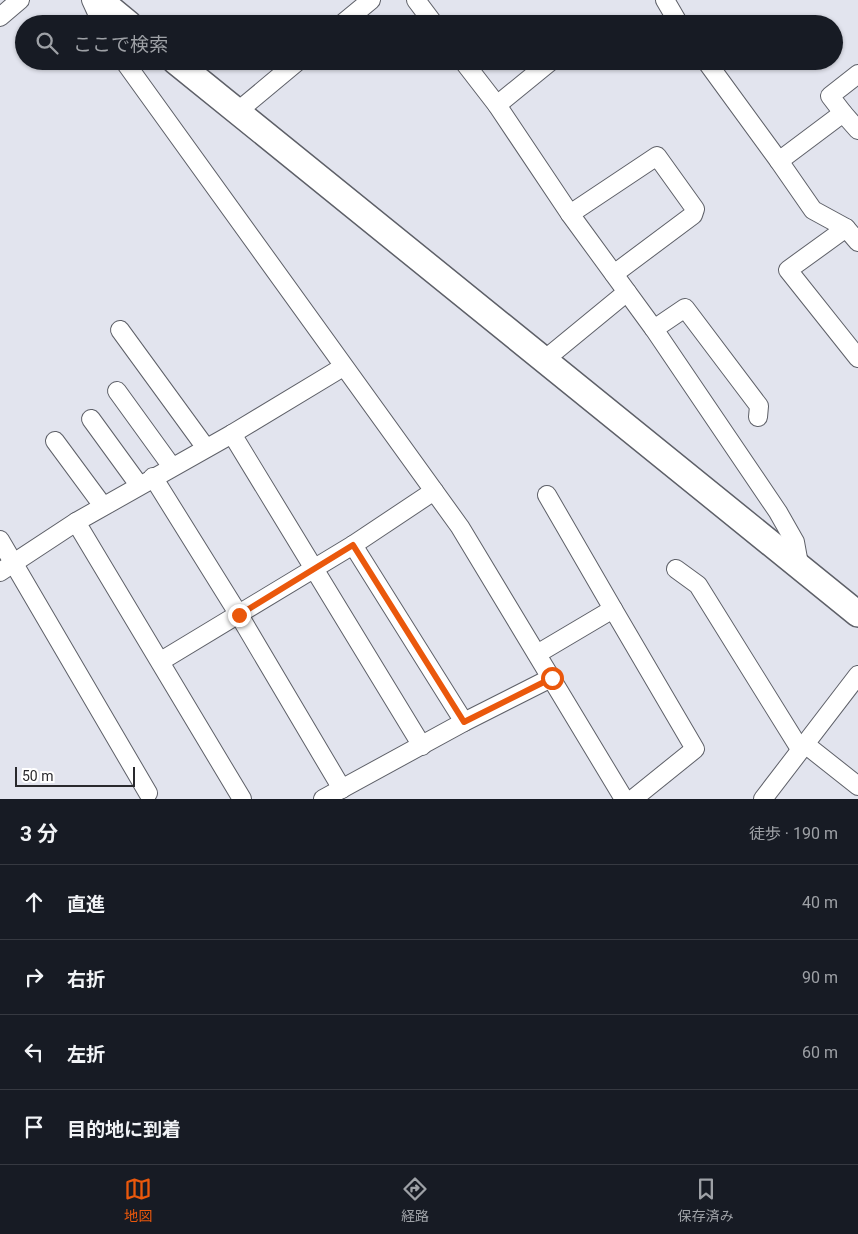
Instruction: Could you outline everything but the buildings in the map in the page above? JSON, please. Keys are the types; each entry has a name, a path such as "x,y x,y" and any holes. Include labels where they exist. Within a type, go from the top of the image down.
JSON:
{"street":[{"path":"0,16 20,0"},
{"path":"91,0 98,15"},
{"path":"100,0 118,15"},
{"path":"353,15 371,0"},
{"path":"416,0 427,15"},
{"path":"665,0 674,15"},
{"path":"130,70 460,527 624,799"},
{"path":"186,70 543,360 799,564 858,614"},
{"path":"237,112 287,70"},
{"path":"470,70 498,105 570,214 654,329 778,512 795,542 799,564"},
{"path":"498,105 540,70"},
{"path":"712,70 813,210 846,228 858,242"},
{"path":"858,74 830,96 858,130"},
{"path":"778,161 843,113"},
{"path":"570,214 657,156 695,209 693,215 614,274"},
{"path":"846,228 788,270 858,358"},
{"path":"543,360 627,292"},
{"path":"654,329 685,308 759,406 758,417"},
{"path":"120,330 206,448"},
{"path":"7,567 76,522 232,434 343,367"},
{"path":"117,391 172,467"},
{"path":"91,419 146,481 239,615 342,789"},
{"path":"232,434 422,746"},
{"path":"55,441 103,506"},
{"path":"161,661 353,545 434,491"},
{"path":"547,495 695,749 633,799"},
{"path":"76,522 242,799"},
{"path":"0,540 7,567 148,793"},
{"path":"353,545 464,722"},
{"path":"676,569 698,585 803,747 858,786"},
{"path":"537,654 613,609"},
{"path":"763,799 858,675"},
{"path":"323,799 464,722 552,678"}],"route":[{"path":"239,615 353,545 464,722 552,678"}]}
